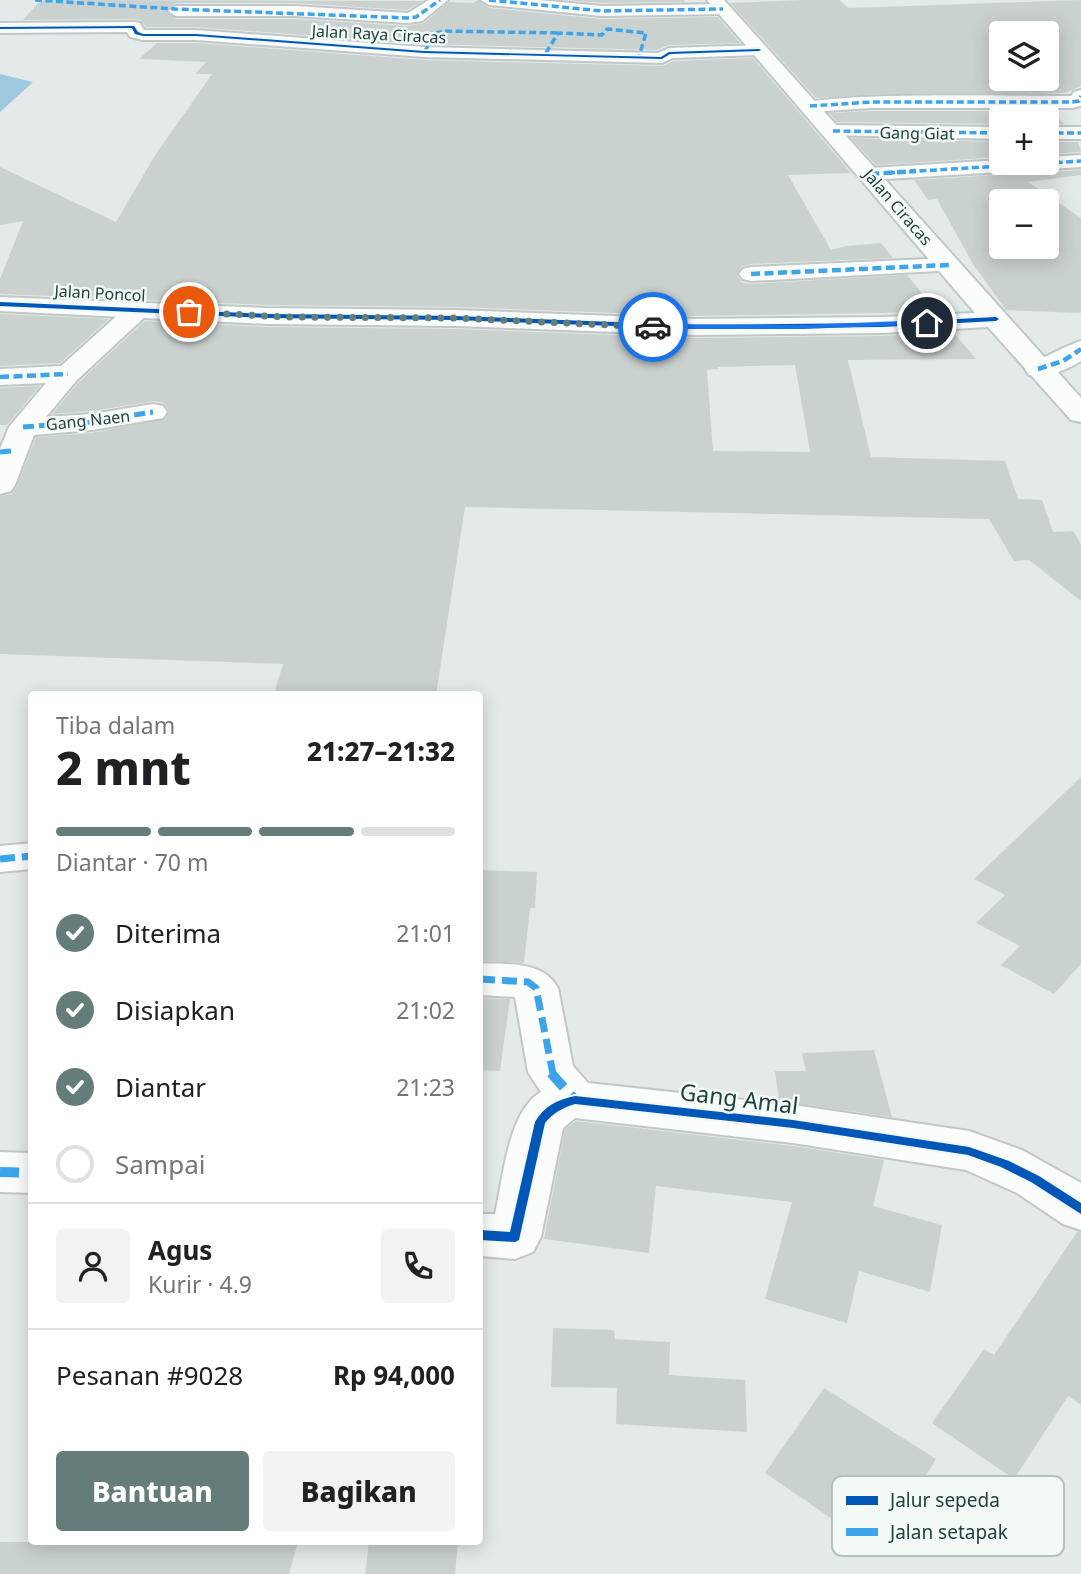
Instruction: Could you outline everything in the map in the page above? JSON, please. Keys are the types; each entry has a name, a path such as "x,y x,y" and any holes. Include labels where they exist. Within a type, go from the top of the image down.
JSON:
{"street":[{"path":"35,0 87,2 186,12 294,12 408,18 416,16 440,0"},
{"path":"489,0 602,11 719,4"},
{"name":"Jalan Ciracas","path":"719,4 833,131 1038,369 1081,414"},
{"name":"Jalan Raya Ciracas","path":"0,28 134,27 136,33 143,35 196,35 424,52 663,58 669,53 759,50"},
{"path":"586,54 607,29 646,33 648,37 639,57"},
{"path":"424,52 437,33 443,31 602,35"},
{"path":"546,53 558,33"},
{"path":"810,106 872,102 1072,102 1079,101 1081,96"},
{"name":"Gang Giat","path":"833,131 989,133"},
{"path":"1059,133 1081,133"},
{"path":"870,174 1081,161"},
{"path":"751,274 949,265"},
{"name":"Jalan Poncol","path":"0,304 268,316 455,318 718,328 882,326 996,319"},
{"path":"0,485 12,443 68,374 139,309"},
{"path":"1038,369 1063,361 1081,349"},
{"path":"0,377 68,374"},
{"name":"Gang Naen","path":"12,443 92,422 153,412"},
{"path":"0,859 28,856"},
{"path":"483,979 528,982 536,988 551,1072 575,1100 547,1110 540,1122 515,1237 483,1235"},
{"name":"Gang Amal","path":"575,1100 793,1124 969,1151 1025,1174 1081,1209"},
{"path":"0,1172 28,1173"}],"water":[{"path":"0,74 33,82 0,112"}],"building":[{"path":"45,0 423,1 407,10 294,3 176,3 166,10 176,19 294,19 408,26 424,23 449,2 473,3 478,0 489,8 602,19 718,17 740,43 669,45 657,50 424,44 196,27 146,27 140,20 134,19 23,20 37,4"},
{"path":"567,0 684,0 685,2 602,3"},
{"path":"839,0 849,8 1081,0 1081,86 1065,93 882,94 816,98 730,3"},
{"path":"157,43 196,43 424,60 662,66 674,61 753,58 851,173 788,175 831,250 881,243 893,258 751,264 741,267 737,276 742,282 751,284 907,275 937,312 695,316 455,307 268,305 0,294 0,279 23,221 0,225 0,167 116,222 154,157 212,74 195,74 206,62 139,59"},
{"path":"989,111 989,124 837,122 829,113"},
{"path":"851,138 989,142 989,158 876,165"},
{"path":"1059,142 1078,142 1081,152 1059,153"},
{"path":"1081,170 1081,175 1028,182 1038,189 989,189 989,259 1059,259 1059,203 1081,218 1081,313 1006,310 973,264 937,199 928,200 914,180 998,175 1059,175 1059,171"},
{"path":"0,314 109,319 60,363 0,366"},
{"path":"145,321 268,327 455,329 695,338 882,336 953,332 976,359 848,360 871,457 1005,461 1018,499 1042,500 1053,532 1073,531 1081,544 1081,601 1029,560 1014,561 989,519 465,507 437,691 275,691 283,664 0,654 0,496 12,494 17,486 36,437 92,433 165,419 169,411 164,403 154,401 52,414 79,382","holes":["795,365 810,452 713,451 707,370 719,369 718,367"]},
{"path":"40,386 7,425 0,425 0,388"},
{"path":"1081,777 1081,964 1054,994 1001,965 1020,946 976,923 1005,895 974,879"},
{"path":"483,870 537,872 535,908 530,908 524,963 483,961"},
{"path":"483,998 510,999 500,1071 483,1070"},
{"path":"874,1050 892,1117 779,1101 775,1071 806,1071 802,1053"},
{"path":"576,1121 793,1146 884,1160 873,1206 942,1225 930,1292 859,1271 847,1323 765,1299 792,1202 656,1186 649,1253 544,1239 565,1129"},
{"path":"1077,1232 1081,1232 1081,1405 1068,1396 1016,1476 1010,1476 932,1423 984,1349 994,1355"},
{"path":"553,1328 614,1330 615,1339 670,1342 669,1375 745,1380 747,1432 616,1424 617,1388 551,1387"},
{"path":"824,1388 936,1459 925,1476 832,1476 832,1519 765,1473"},
{"path":"0,1542 28,1542 28,1545 297,1545 289,1574 0,1574"},
{"path":"369,1545 458,1545 455,1574 365,1574"}],"marked path":[{"path":"35,0 175,9 408,18 416,17 440,0"},
{"path":"489,0 602,11 723,9"},
{"path":"546,53 558,33 602,35 607,29 646,33 639,57"},
{"path":"424,52 437,33 443,31 558,33"},
{"path":"810,106 872,102 1072,102 1079,101 1081,96"},
{"path":"833,131 989,133"},
{"path":"1059,133 1081,133"},
{"path":"870,174 1081,161"},
{"path":"751,274 949,265"},
{"path":"1038,369 1063,361 1081,349"},
{"path":"0,377 68,374"},
{"path":"23,427 92,422 153,412"},
{"path":"0,452 12,451"},
{"path":"0,859 28,856"},
{"path":"483,979 528,982 536,988 551,1072 575,1100"},
{"path":"0,1172 28,1173"}],"cycle path":[{"path":"0,28 134,27 136,33 143,35 196,35 424,52 662,58 669,53 759,50"},
{"path":"0,304 268,316 455,318 695,327 882,325 996,319"},
{"path":"483,1235 515,1237 540,1122 555,1107 575,1100 793,1124 969,1151 1035,1179 1081,1209"}],"way so far":[{"path":"189,312 373,319 455,318 653,327"}],"route":[{"path":"653,327 882,326 927,323"}]}
